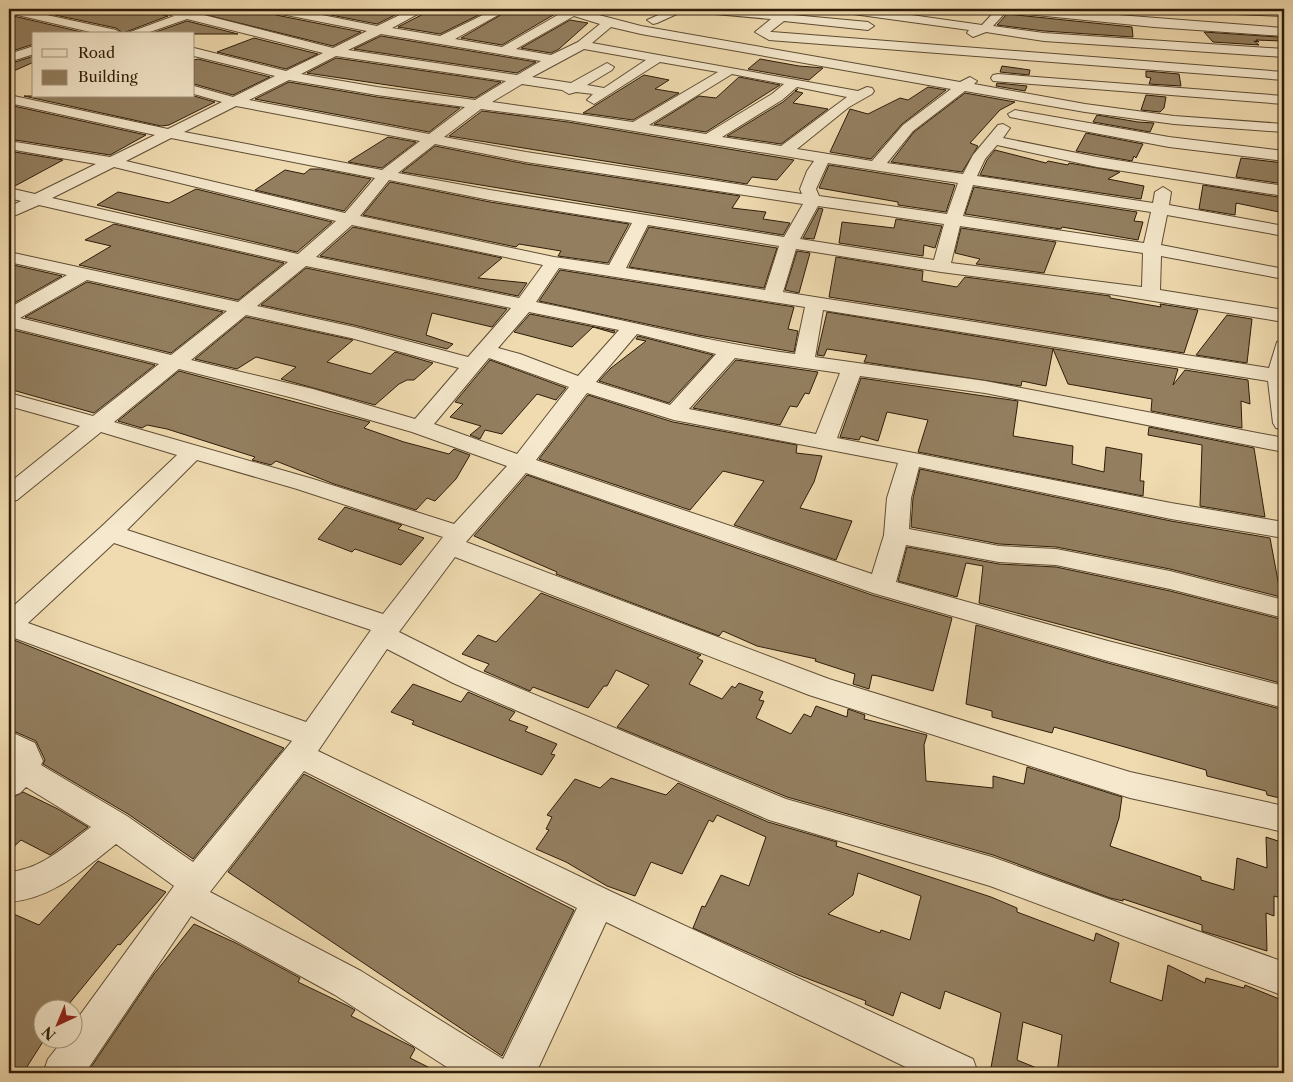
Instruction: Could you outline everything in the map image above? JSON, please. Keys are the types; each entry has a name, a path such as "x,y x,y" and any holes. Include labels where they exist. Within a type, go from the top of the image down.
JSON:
{"street":[{"path":"160,9 335,52 606,92"},
{"path":"276,9 380,30 553,58"},
{"path":"9,213 167,133 380,30 418,9"},
{"path":"443,40 503,9"},
{"path":"653,20 682,9"},
{"path":"704,9 886,28 980,31 1190,48 1284,53"},
{"path":"793,9 761,32 763,34 928,50 1284,76"},
{"path":"846,9 863,10 980,31"},
{"path":"965,53 980,31 1004,9"},
{"path":"1007,9 1154,23 1284,32"},
{"path":"1153,9 1154,23"},
{"path":"1209,9 1284,13"},
{"path":"503,51 569,10 608,23 1032,99 1174,120 1284,128"},
{"path":"845,24 863,10"},
{"path":"17,13 109,32"},
{"path":"137,32 188,15"},
{"path":"9,495 302,260 349,219 386,174 478,104 553,58 582,45 608,23"},
{"path":"84,32 94,28"},
{"path":"195,52 252,31"},
{"path":"17,40 32,43"},
{"path":"582,45 730,70 859,95"},
{"path":"1151,295 1152,249 1162,209 1169,142 1174,120 1192,70 1190,48"},
{"path":"918,62 928,50"},
{"path":"9,58 32,51"},
{"path":"1232,73 1239,51"},
{"path":"195,52 286,75 377,91 534,110 824,158 1162,209 1284,231"},
{"path":"876,166 908,128 982,72 997,55"},
{"path":"568,116 657,58"},
{"path":"377,91 430,65"},
{"path":"534,110 607,67"},
{"path":"635,127 730,70"},
{"path":"982,72 1183,93 1284,100"},
{"path":"784,151 859,95 901,75"},
{"path":"708,139 777,97 795,82"},
{"path":"195,90 233,101 526,157 814,201 1152,249 1284,274"},
{"path":"9,99 167,133 490,195 941,267 1151,295 1284,316"},
{"path":"941,267 946,241 959,199 978,158 1015,114 1032,99"},
{"path":"1015,114 1169,142 1284,156"},
{"path":"993,140 1069,157 1284,191"},
{"path":"9,145 112,162 349,219 554,262 1278,376"},
{"path":"814,201 808,189 824,158"},
{"path":"9,193 302,260 632,327 730,351 985,387 1284,446"},
{"path":"772,296 789,243 814,201"},
{"path":"615,272 642,220"},
{"path":"9,257 354,333 478,358 538,366 582,385 674,414 1011,478 1171,511 1284,530"},
{"path":"420,427 524,305 554,262"},
{"path":"9,316 85,273"},
{"path":"804,361 815,303"},
{"path":"9,321 305,394 420,427 882,587 1108,651 1284,697"},
{"path":"62,1073 191,889 305,745 386,630 455,540 522,463 582,385 632,327"},
{"path":"1284,346 1278,376 1284,423"},
{"path":"674,414 730,351"},
{"path":"824,443 853,367"},
{"path":"9,399 305,484 455,540 819,687 1130,785 1284,819"},
{"path":"192,453 110,534 9,626 305,745 598,902 958,1073"},
{"path":"882,587 896,535 899,498 910,460"},
{"path":"110,534 386,630 463,676 780,811 992,872 1284,979"},
{"path":"896,535 999,554 1056,557 1170,580 1284,609"},
{"path":"14,765 116,826 191,889 348,983 490,1073"},
{"path":"9,887 30,885 61,868 116,826"},
{"path":"516,1073 598,902"}],"building":[{"path":"27,9 140,9 168,16 126,32 122,32 116,28"},
{"path":"182,9 268,9 276,15 361,32 333,46"},
{"path":"300,9 352,9 374,13 382,9 405,10 377,24"},
{"path":"433,9 491,9 440,34 398,27"},
{"path":"511,9 555,14 502,45 461,38"},
{"path":"1007,14 1132,27 1133,37 1044,31 997,25"},
{"path":"9,15 81,32 32,32 32,45 9,52"},
{"path":"570,20 588,23 559,49 551,53 521,48"},
{"path":"187,21 238,34 195,34 195,32 156,32"},
{"path":"1204,32 1278,37 1282,41 1254,41 1259,45 1213,42"},
{"path":"381,36 536,62 517,73 354,49"},
{"path":"254,38 318,54 286,69 217,52"},
{"path":"32,57 32,63 9,73 9,64"},
{"path":"336,58 501,82 475,98 307,73"},
{"path":"760,59 823,68 809,80 748,69"},
{"path":"195,60 270,77 233,95 195,84"},
{"path":"1002,66 1030,70 1029,75 1000,72"},
{"path":"1146,71 1179,74 1181,86 1149,84 1151,78 1146,77"},
{"path":"644,75 669,80 655,89 679,93 633,120 583,113"},
{"path":"739,77 780,85 706,132 654,124 699,96 716,98"},
{"path":"289,82 377,97 460,108 429,132 255,99"},
{"path":"997,83 1027,86 1025,91 996,86"},
{"path":"928,87 946,90 902,124 871,159 830,152 850,109 868,114 900,98 908,100"},
{"path":"796,91 803,93 793,103 828,109 781,144 727,136 783,102"},
{"path":"965,93 1015,102 1000,110 970,143 978,146 962,172 891,162 914,132"},
{"path":"1146,95 1166,97 1164,108 1160,112 1141,110"},
{"path":"195,96 215,102 169,125 161,126 33,98 195,98"},
{"path":"9,105 146,135 110,155 9,139"},
{"path":"482,111 568,122 794,160 777,180 752,177 747,184 449,136"},
{"path":"1097,115 1154,123 1150,132 1093,122"},
{"path":"1086,133 1143,144 1136,158 1134,156 1132,161 1076,151"},
{"path":"388,137 416,142 382,168 348,162"},
{"path":"435,146 526,164 740,196 732,208 766,212 763,219 790,223 783,235 402,172"},
{"path":"995,150 1046,163 1048,161 1068,165 1069,163 1120,172 1108,179 1144,186 1141,199 980,175 987,160"},
{"path":"9,151 63,160 13,187 9,186"},
{"path":"1241,158 1284,163 1284,184 1236,177"},
{"path":"829,165 955,185 946,212 898,205 898,202 819,188"},
{"path":"310,169 320,169 371,179 344,211 255,190 285,170 304,174"},
{"path":"390,182 490,202 629,224 608,263 558,256 561,251 519,244 516,247 363,215"},
{"path":"1203,185 1284,198 1284,213 1236,203 1235,215 1199,209"},
{"path":"974,187 1137,212 1134,221 1143,222 1138,240 1062,227 1061,229 965,214"},
{"path":"196,189 332,222 297,252 97,205 118,192 169,203"},
{"path":"819,208 823,209 814,239 803,238"},
{"path":"896,219 942,226 935,248 924,245 923,256 839,243 842,222 894,228"},
{"path":"114,224 284,263 238,300 79,265 111,246 85,240"},
{"path":"353,227 502,258 478,278 527,283 518,296 320,256"},
{"path":"649,227 777,248 764,288 629,267"},
{"path":"961,228 1056,242 1044,273 976,264 980,259 955,253"},
{"path":"797,251 810,253 799,293 785,290"},
{"path":"836,257 923,271 922,281 957,287 965,277 1110,296 1110,298 1161,307 1160,304 1198,310 1184,353 829,297"},
{"path":"9,264 62,276 9,306"},
{"path":"306,268 507,309 492,327 432,313 426,335 453,344 447,349 354,325 261,305"},
{"path":"560,270 794,307 788,329 798,331 794,352 698,335 539,301"},
{"path":"87,282 223,312 171,353 25,317"},
{"path":"827,312 1178,369 1173,385 1185,370 1248,380 1250,404 1241,401 1242,428 1151,411 1152,399 1068,384 1053,349 1046,386 1022,381 1021,386 864,362 867,355 827,349 824,356 817,355"},
{"path":"530,314 615,331 614,333 593,327 572,347 514,332"},
{"path":"1227,315 1252,319 1247,363 1196,355"},
{"path":"246,317 353,340 327,362 371,374 395,352 433,363 414,380 407,380 399,384 375,405 281,379 296,367 256,357 237,369 195,359"},
{"path":"9,329 155,365 94,413 9,389"},
{"path":"638,336 713,355 669,403 599,381 611,368 646,341 636,339"},
{"path":"490,360 566,388 556,400 537,394 502,434 485,430 480,439 470,435 481,426 450,417 463,404 455,402"},
{"path":"736,360 818,372 809,394 805,393 797,407 790,406 780,425 693,408"},
{"path":"179,371 370,422 364,428 404,442 449,454 454,449 470,455 456,479 435,501 427,498 416,510 334,484 276,461 271,465 252,460 255,457 167,429 147,425 142,428 118,421"},
{"path":"861,378 1018,401 1013,436 1073,446 1072,464 1104,472 1106,447 1142,454 1140,481 1144,481 1143,496 918,452 928,420 887,412 878,441 861,436 859,440 840,437"},
{"path":"588,395 673,422 797,445 796,453 822,456 814,482 800,508 852,521 836,560 734,525 764,481 723,471 690,510 539,459"},
{"path":"1149,427 1254,448 1265,517 1200,506 1202,445 1148,435"},
{"path":"920,469 1171,521 1270,538 1281,597 1170,569 1056,547 999,544 911,527 913,498"},
{"path":"527,475 872,595 952,618 933,691 872,675 869,689 853,684 855,674 815,661 816,659 757,646 723,631 719,636 556,574 557,572 474,536"},
{"path":"345,507 402,525 398,529 424,538 401,565 355,549 352,552 318,539"},
{"path":"907,547 999,564 1056,567 1170,591 1284,620 1284,684 979,603 983,566 966,563 957,597 898,581"},
{"path":"541,593 701,655 697,658 703,661 689,684 722,699 732,686 735,688 739,683 763,692 759,700 764,701 756,718 791,734 804,714 811,717 816,706 847,717 848,709 865,715 864,719 927,735 924,745 926,781 993,788 993,776 1024,784 1027,767 1122,797 1119,818 1110,846 1201,877 1201,880 1234,890 1237,858 1267,868 1266,837 1284,843 1284,899 1274,896 1274,916 1266,913 1267,951 1202,931 1202,925 1123,899 1123,901 1110,898 993,855 787,797 617,727 649,685 616,670 607,686 604,686 588,708 533,687 530,691 484,671 489,664 462,654 478,635 496,642"},
{"path":"976,625 1108,663 1284,710 1284,799 1267,795 1266,791 1207,776 1206,770 1054,727 1052,733 992,717 992,711 966,704"},
{"path":"9,638 284,748 193,859 128,814 43,764 45,760 36,741 9,729"},
{"path":"413,684 461,702 468,692 515,712 509,720 528,727 525,731 557,744 551,754 555,755 542,775 412,724 414,721 391,712"},
{"path":"304,774 574,910 502,1056 228,872"},
{"path":"611,778 666,795 678,783 768,822 837,842 836,846 991,897 1017,908 1017,912 1094,941 1096,933 1119,943 1110,982 1162,1001 1168,965 1205,983 1206,978 1244,988 1245,985 1284,1001 1284,1073 1057,1073 1062,1035 1023,1022 1017,1060 1049,1073 990,1073 1001,1013 945,991 940,1009 901,992 893,1016 865,1004 866,1001 798,975 693,928 702,906 705,907 721,875 749,886 766,837 717,815 713,822 709,820 682,874 651,862 635,896 607,886 566,862 536,849 549,830 546,829 552,817 547,815 575,779 600,788","holes":["858,873 921,896 910,940 881,930 880,933 828,914 853,895"]},
{"path":"23,792 58,809 88,827 50,855 21,840 9,851 9,799"},
{"path":"98,861 166,892 120,945 118,944 72,1000 32,1000 32,1050 38,1050 23,1073 9,1073 9,912 39,925"},
{"path":"194,924 236,943 300,978 298,982 355,1010 351,1016 413,1047 415,1049 410,1058 440,1073 87,1073 154,974"}]}
